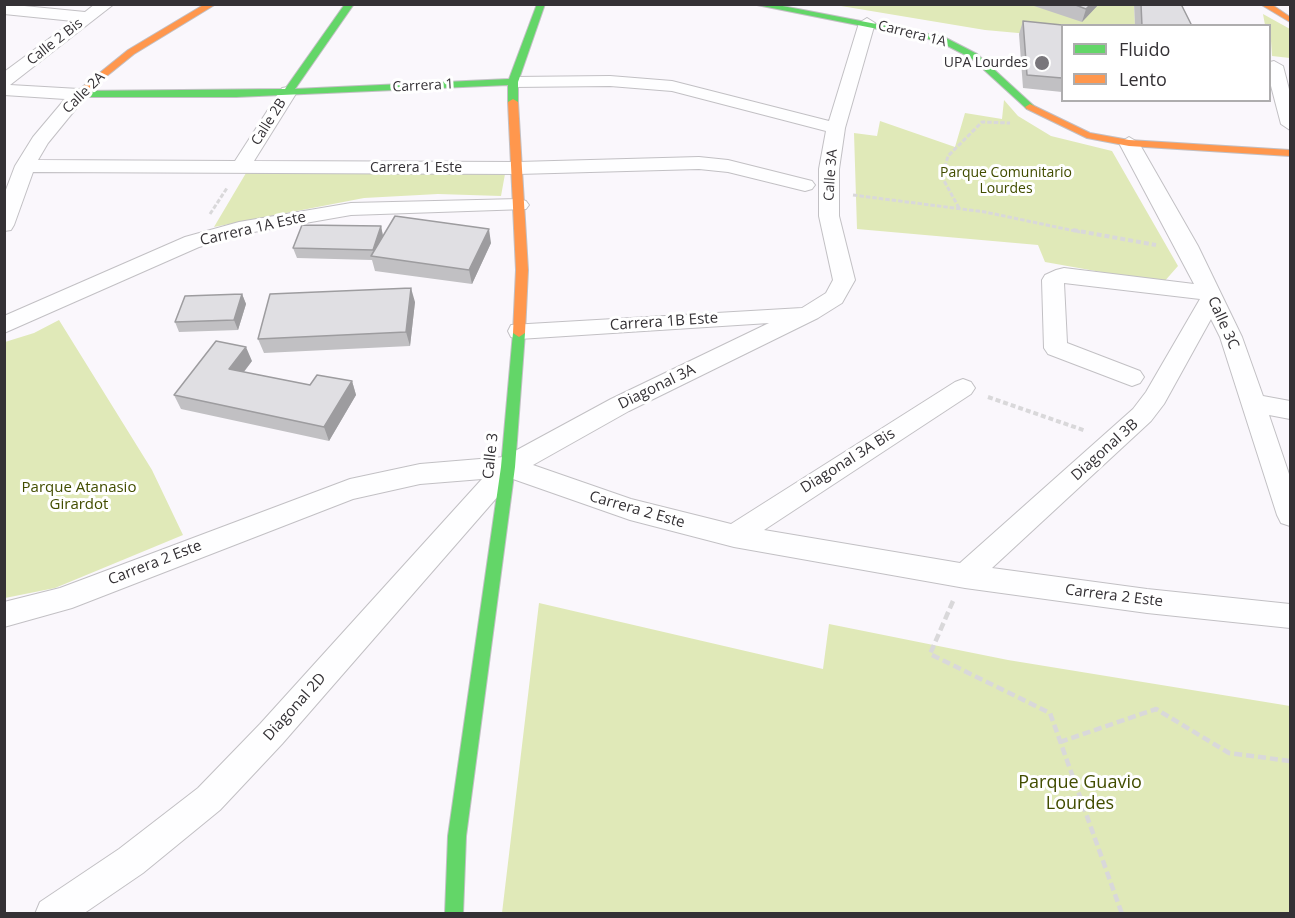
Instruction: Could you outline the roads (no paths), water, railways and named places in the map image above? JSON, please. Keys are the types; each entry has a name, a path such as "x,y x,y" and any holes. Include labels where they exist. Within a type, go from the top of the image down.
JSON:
{"street":[{"name":"Calle 2 Bis","path":"4,81 106,4"},
{"name":"Calle 2A","path":"4,225 25,166 40,141 79,94 131,52 212,4"},
{"name":"Calle 2B","path":"241,167 288,92 350,4"},
{"name":"Calle 3","path":"454,914 457,836 508,468 519,331 522,270 518,168 513,130 513,82 541,4"},
{"name":"Carrera 1A","path":"756,4 927,35 964,50 983,63 1025,104 1059,124 1087,135 1129,143 1290,153"},
{"path":"1264,4 1290,21"},
{"path":"4,9 87,17"},
{"name":"Calle 3A","path":"810,313 834,298 844,280 833,240 828,191 836,128 867,23"},
{"path":"1278,67 1290,124"},
{"name":"Carrera 1","path":"4,90 79,94 288,92 513,82 610,81 672,86 836,128"},
{"name":"Calle 3C","path":"1129,143 1187,246 1231,337 1290,515"},
{"name":"Carrera 1 Este","path":"25,166 518,168 699,163 728,166 805,185"},
{"name":"Carrera 1A Este","path":"4,325 24,319 192,243 246,227 351,209 393,206 519,205"},
{"path":"1132,377 1056,348 1053,280 1064,275 1211,295"},
{"name":"Diagonal 3B","path":"965,576 1142,416 1155,398 1211,295"},
{"name":"Carrera 1B Este","path":"519,331 810,313"},
{"name":"Diagonal 3A","path":"508,468 620,405 810,313"},
{"name":"Diagonal 3A Bis","path":"734,536 963,388"},
{"path":"1255,404 1290,410"},
{"name":"Carrera 2 Este","path":"4,615 62,599 350,489 420,474 508,468 611,504 734,536 965,576 1147,601 1290,616"},
{"name":"Diagonal 2D","path":"52,914 131,861 217,791 271,734 508,468"}],"place":[{"name":"UPA Lourdes","path":"1042,63"}],"park label":[{"name":"Parque Comunitario Lourdes","path":"1006,182"},
{"name":"Parque Atanasio Girardot","path":"79,496"},
{"name":"Parque Guavio Lourdes","path":"1080,793"}]}
